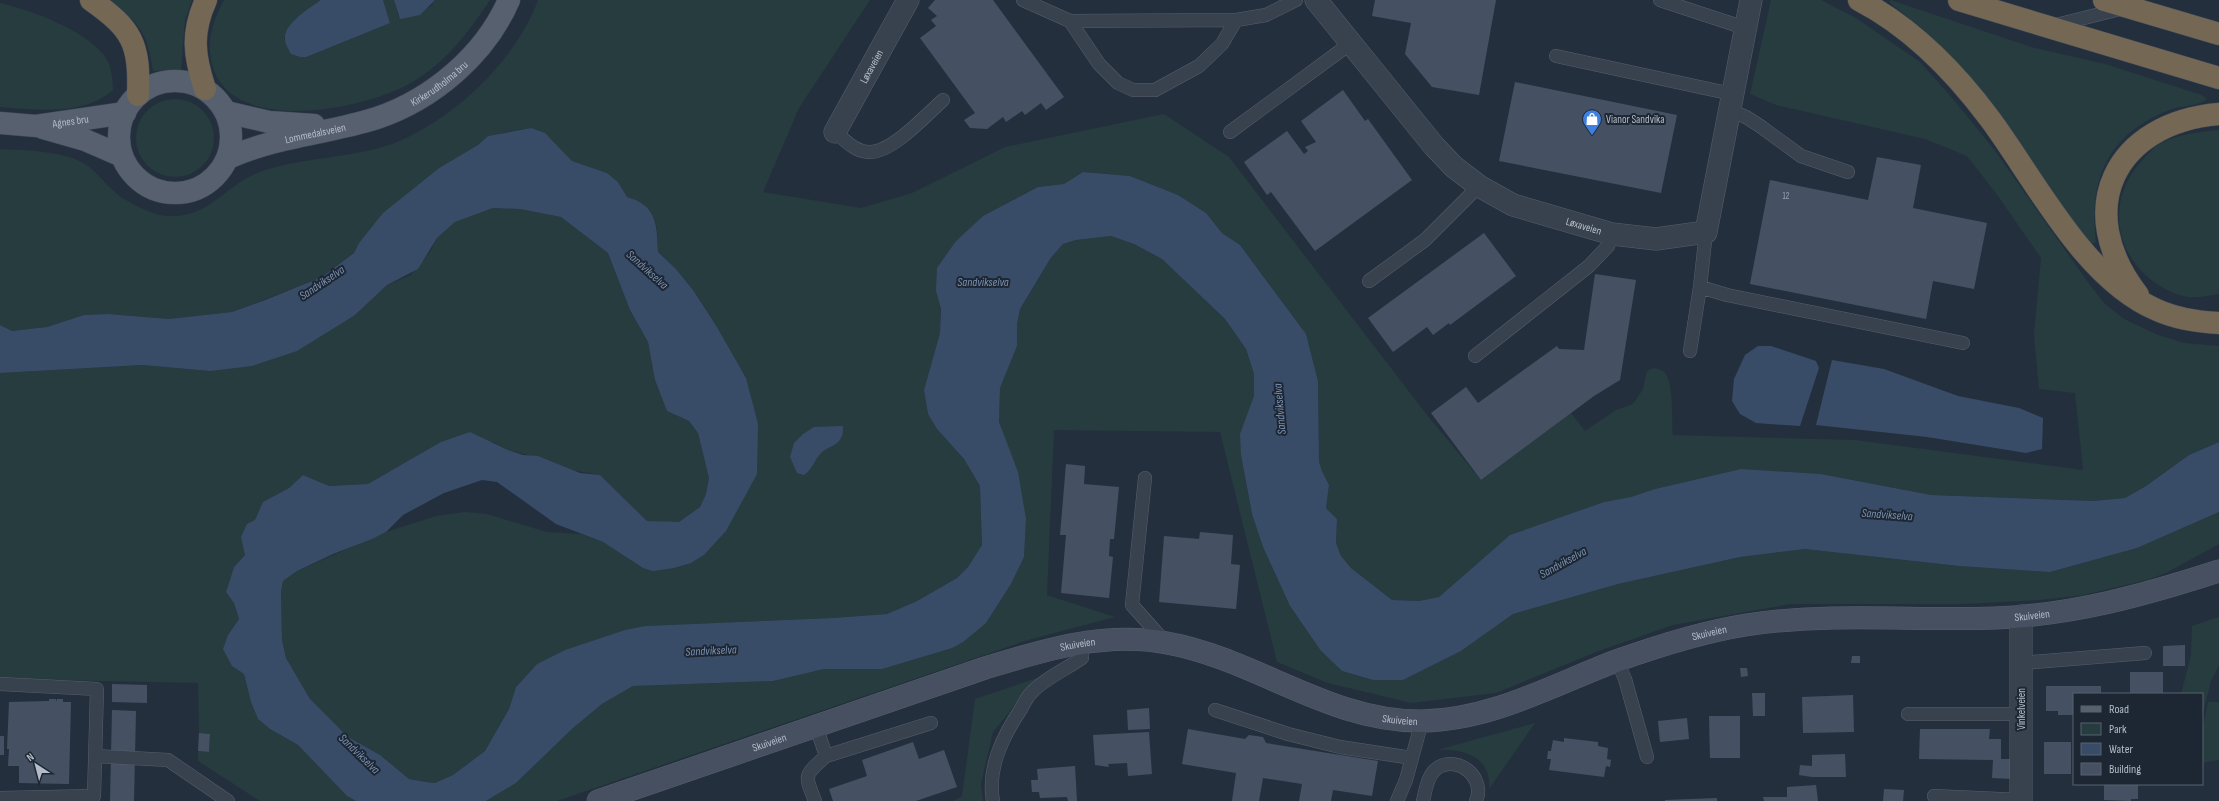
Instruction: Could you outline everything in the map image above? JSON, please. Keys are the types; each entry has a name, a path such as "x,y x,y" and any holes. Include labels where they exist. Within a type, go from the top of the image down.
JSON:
{"highway":[{"path":"91,0 112,14 126,28 133,41 138,57 138,95"},
{"path":"205,89 197,66 195,49 196,32 206,0"},
{"path":"1859,0 1912,36 1952,74 1989,118 2077,244 2109,279 2146,305 2185,319 2219,323"},
{"path":"2104,0 2219,34"},
{"path":"1970,2 2219,78"},
{"path":"2146,305 2127,279 2108,232 2107,206 2113,179 2125,156 2154,131 2189,118 2219,114"}],"main road":[{"name":"Kirkerudholma bru","path":"339,128 377,118 400,108 446,81 476,51 493,29 509,0"},
{"path":"171,81 189,82 205,89 217,99 226,112 231,127 232,137 228,158 218,175 202,187 184,193 165,193 146,186 132,173 122,156 119,142 120,127 115,115 138,95 154,85 171,81"},
{"name":"Lommedalsveien","path":"226,112 269,122 339,128"},
{"name":"Agnes bru","path":"36,126 115,115"},
{"name":"Agnes bru","path":"0,123 36,126 101,146 122,156"},
{"name":"Lommedalsveien","path":"228,158 268,142 339,128"},
{"name":"Skuiveien","path":"598,801 985,668 1050,648 1080,642 1134,640 1165,642 1225,660 1338,708 1386,719 1422,721 1451,719 1512,704 1617,661 1661,646 1745,625 1840,618 1995,618 2021,616 2097,606 2134,598 2219,571"}],"street":[{"name":"Løxaveien","path":"835,132 908,0"},
{"name":"Løxaveien","path":"1316,0 1434,146 1454,167 1479,186 1512,205 1612,234 1656,240 1706,232"},
{"path":"1706,232 1751,0"},
{"name":"Vinkelveien","path":"2021,616 2021,800"}],"lane":[{"path":"1023,0 1070,21 1236,20 1266,15 1296,0"},
{"path":"1660,0 1745,28"},
{"path":"2051,27 2129,7"},
{"path":"1070,21 1099,64 1118,83 1133,90 1155,90 1199,66 1222,44 1236,20"},
{"path":"1230,132 1351,43"},
{"path":"1556,56 1730,102 1746,117 1801,156 1848,172"},
{"path":"835,132 852,147 868,152 880,150 897,141 943,100"},
{"path":"1368,281 1425,240 1479,186"},
{"path":"1690,351 1700,287 1706,232"},
{"path":"1475,356 1589,266 1608,246 1612,234"},
{"path":"1700,287 1727,295 1963,343"},
{"path":"1145,478 1132,605 1165,642"},
{"path":"993,801 990,787 993,766 1001,744 1013,720 1032,691 1082,658 1080,642"},
{"path":"2020,663 2145,653"},
{"path":"1617,661 1625,679 1647,757"},
{"path":"0,684 97,689 94,796 0,798"},
{"path":"1216,710 1288,734 1340,747 1412,758"},
{"path":"1908,714 2021,714"},
{"path":"1397,801 1412,758 1422,721"},
{"path":"815,801 807,781 808,772 826,756 931,723"},
{"path":"816,726 826,756"},
{"path":"95,756 168,760 228,801"},
{"path":"1422,801 1427,783 1434,771 1448,764 1460,766 1469,771 1476,780 1479,791 1476,801"},
{"path":"1934,796 2021,800"}],"green space":[{"path":"110,0 192,0 185,20 181,70 153,71 151,57 145,37 129,16"},
{"path":"224,0 321,0 294,20 284,38 291,54 300,57 390,23 383,0 394,0 399,18 430,7 435,0 490,0 472,26 452,50 428,71 401,88 354,104 325,109 295,111 267,108 242,101 223,86 212,64 210,56 210,39 214,23"},
{"path":"538,0 870,0 799,108 763,192 861,208 912,193 1005,147 1164,114 1229,157 1427,415 1481,480 1571,413 1585,431 1616,410 1633,404 1643,389 1647,371 1654,368 1663,371 1667,375 1669,382 1672,401 1673,435 1855,440 2083,470 2075,393 2039,389 2034,334 2041,258 1998,196 1967,156 1925,139 1776,105 1750,94 1771,0 1821,0 1856,18 1920,62 1953,99 1993,148 2104,303 2124,319 2158,335 2184,343 2219,346 2219,442 2189,455 2146,486 2125,498 2093,501 1931,495 1821,474 1741,469 1655,489 1631,497 1604,502 1510,535 1439,597 1419,601 1392,600 1351,568 1341,556 1336,543 1337,519 1326,508 1329,485 1319,462 1318,381 1306,334 1240,245 1222,233 1206,213 1178,195 1130,176 1083,172 1064,184 1038,187 983,216 956,241 936,291 941,309 940,333 924,390 928,414 937,429 964,459 980,486 982,545 968,567 957,578 917,601 887,614 833,618 645,626 625,630 565,650 537,664 516,687 509,709 485,751 453,775 435,783 409,779 380,755 348,737 310,699 286,658 282,640 281,592 283,581 297,571 386,532 436,516 465,512 487,514 547,532 581,534 603,542 643,568 674,568 690,563 704,555 726,531 746,378 717,327 693,290 676,269 658,252 654,217 644,205 627,197 618,182 607,173 572,161 551,139 531,128 507,132 488,136 478,145 439,168 408,193 359,243 354,253 322,277 232,312 169,319 108,314 84,315 47,327 12,331 0,325 0,149 44,152 67,156 85,164 118,195 143,209 160,215 177,216 191,214 203,209 247,178 260,172 294,163 381,148 419,131 441,118 462,102 499,65 515,44 528,22"},
{"path":"1890,0 2031,47 2105,64 2202,95 2207,99 2194,105 2169,110 2148,120 2131,132 2117,145 2107,161 2100,178 2094,219 2096,242 2090,245 1954,59 1924,30 1890,3"},
{"path":"0,3 56,22 70,29 94,45 104,55 108,62 112,77 113,90 88,104 74,108 44,110 0,107"},
{"path":"167,99 183,99 197,105 208,116 214,130 214,146 208,160 197,171 183,177 167,177 153,171 142,160 136,146 136,130 142,116 153,105"},
{"path":"2219,130 2219,294 2201,297 2187,297 2162,287 2145,275 2132,259 2124,242 2119,222 2120,202 2127,183 2139,164 2156,146 2170,139 2183,135"},
{"path":"493,208 520,209 561,217 608,253 630,310 648,342 655,380 667,411 689,421 698,433 709,478 706,494 700,507 678,523 647,521 600,475 566,469 549,460 508,450 493,442 448,439 368,484 329,486 303,475 289,488 264,502 255,520 247,524 245,555 234,567 226,592 234,603 239,619 228,635 232,666 244,674 251,702 258,719 270,729 298,745 347,796 356,801 260,801 198,761 198,751 209,752 210,734 199,733 198,683 0,679 0,373 142,365 210,371 355,315 387,285 411,275 430,252 437,238 455,222"},
{"path":"1111,236 1134,244 1162,259 1225,319 1246,349 1254,374 1254,396 1241,455 1252,514 1263,547 1290,606 1321,651 1342,671 1373,680 1403,680 1461,651 1513,614 1618,584 1740,557 1805,549 1959,566 2050,572 2137,548 2219,512 2219,544 2166,573 2147,580 2084,595 2040,600 1965,604 1791,604 1673,625 1596,652 1496,693 1411,703 1328,683 1277,662 1220,432 1054,430 1047,595 1115,617 1028,640 557,801 486,801 516,783 573,728 602,704 633,686 773,681 824,669 882,669 986,623 1011,584 1024,557 1026,519 999,422 1000,388 1017,346 1017,324 1020,309 1050,259 1063,244 1076,240"},
{"path":"2219,617 2219,665 2211,681 2203,713 2203,693 2181,693 2191,655 2192,626"},
{"path":"1037,678 993,732 981,783 983,801 953,801 962,796 975,699"},
{"path":"2208,702 2219,702 2219,760 2203,763 2203,728"},
{"path":"1535,723 1489,789 1489,778 1486,769 1481,762 1466,753 1437,750"}],"water":[{"path":"321,0 383,0 390,23 306,57 291,54 285,41 288,28 298,16"},
{"path":"394,0 435,0 420,15 400,19"},
{"name":"Sandvikselva","path":"531,128 545,133 572,161 607,173 618,182 627,197 644,205 650,211 656,225 658,252 676,269 693,290 717,327 746,378 758,424 757,474 726,531 704,555 691,563 674,568 653,571 643,568 603,542 556,524 497,482 482,480 444,493 403,515 386,532 297,571 283,581 281,592 282,640 286,658 310,699 348,737 380,755 409,779 435,783 453,775 485,751 509,709 516,687 537,664 565,650 625,630 645,626 833,618 887,614 917,601 957,578 968,567 982,545 980,486 964,459 937,429 928,414 924,390 940,333 941,309 936,291 937,268 956,241 983,216 1038,187 1064,184 1083,172 1130,176 1178,195 1206,213 1222,233 1240,245 1306,334 1318,381 1319,462 1329,485 1326,508 1337,519 1336,543 1341,556 1351,568 1392,600 1419,601 1439,597 1510,535 1604,502 1631,497 1655,489 1741,469 1821,474 1931,495 2093,501 2125,498 2146,486 2189,455 2219,442 2219,512 2137,548 2050,572 1959,566 1805,549 1740,557 1618,584 1513,614 1461,651 1403,680 1373,680 1342,671 1321,651 1290,606 1263,547 1252,514 1241,455 1240,434 1254,396 1254,374 1246,349 1225,319 1162,259 1134,244 1111,236 1076,240 1063,244 1050,259 1020,309 1017,324 1017,346 1000,388 999,422 1018,472 1026,519 1024,557 1011,584 986,623 963,642 952,648 882,669 824,669 773,681 633,686 602,704 573,728 516,783 486,801 356,801 347,796 298,745 270,729 258,719 251,702 244,674 232,666 223,649 228,635 239,619 234,603 226,592 234,567 245,555 241,537 247,524 255,520 263,502 289,488 303,475 329,486 368,484 441,442 470,432 508,450 523,455 538,456 580,473 600,475 647,521 679,522 700,507 706,494 709,478 698,433 689,421 667,411 655,380 648,342 630,310 608,253 561,217 520,209 493,208 455,222 437,238 418,269 387,285 355,315 297,351 252,366 210,371 142,365 0,373 0,325 12,331 47,327 84,315 108,314 169,319 232,312 265,300 322,277 354,253 359,243 383,213 439,168 478,145 488,136"},
{"path":"1758,346 1771,346 1816,361 1819,368 1800,426 1756,423 1740,414 1732,401 1734,379 1745,355"},
{"path":"1832,360 1884,369 1958,396 2019,408 2043,418 2042,449 2026,453 1927,437 1816,425"},
{"path":"843,426 842,435 839,441 821,453 804,475 797,473 790,457 794,443 803,434 814,427"}],"building":[{"path":"935,0 993,0 1064,97 1046,110 1041,103 1025,115 1022,111 1006,122 1003,117 987,129 970,128 964,120 975,113 920,38 936,26 931,20 937,16 928,8"},
{"path":"1375,0 1496,0 1479,95 1432,87 1405,54 1411,23 1372,16"},
{"path":"1515,82 1677,115 1661,193 1499,161"},
{"path":"1343,90 1365,121 1368,119 1412,180 1315,251 1271,192 1267,195 1244,162 1287,131 1304,154 1308,151 1305,147 1316,142 1301,121"},
{"path":"1877,157 1921,165 1913,208 1987,223 1974,289 1933,281 1926,319 1750,284 1770,180 1868,200"},
{"path":"1484,233 1516,276 1450,325 1449,323 1433,335 1427,327 1393,352 1368,318"},
{"path":"1595,274 1636,280 1620,380 1594,396 1481,480 1431,413 1466,387 1478,403 1557,346 1559,349 1584,350"},
{"path":"1066,464 1085,466 1084,484 1119,487 1114,539 1110,539 1109,556 1113,557 1109,598 1061,593 1066,535 1060,535"},
{"path":"1200,532 1233,535 1231,564 1240,565 1236,609 1159,602 1164,536 1199,539"},
{"path":"2185,645 2185,666 2163,666 2163,646"},
{"path":"1852,656 1860,656 1860,663 1851,663"},
{"path":"1740,668 1747,668 1748,676 1741,677"},
{"path":"2130,672 2163,672 2163,693 2130,693"},
{"path":"112,684 147,685 147,703 112,702"},
{"path":"2046,686 2101,686 2101,693 2073,693 2073,715 2058,715 2058,711 2046,711"},
{"path":"1752,693 1765,693 1765,716 1753,716"},
{"path":"1853,695 1854,732 1803,733 1802,697"},
{"path":"49,699 56,699 56,702 57,699 63,699 63,702 71,702 69,784 19,783 19,766 8,766 9,749 7,749 9,702 49,701"},
{"path":"1149,708 1150,729 1128,730 1127,710"},
{"path":"112,710 136,711 134,801 110,801"},
{"path":"1709,716 1740,716 1740,758 1710,758"},
{"path":"1687,718 1689,739 1660,742 1658,721"},
{"path":"1188,729 1245,739 1249,735 1263,737 1266,743 1378,761 1372,796 1333,790 1331,801 1299,801 1302,784 1263,778 1259,801 1232,801 1236,773 1182,764"},
{"path":"1920,729 1990,729 1989,739 2001,739 2001,759 2013,759 2012,779 1992,778 1993,760 1919,759"},
{"path":"1149,732 1152,774 1128,776 1127,763 1108,764 1109,767 1095,765 1093,735"},
{"path":"199,733 210,734 209,752 198,751"},
{"path":"0,736 4,736 4,755 0,755"},
{"path":"1564,738 1598,742 1598,746 1608,748 1607,759 1611,760 1610,767 1606,766 1604,777 1549,770 1551,759 1547,759 1548,751 1551,751 1553,740 1564,742"},
{"path":"913,742 919,759 944,750 957,787 916,801 833,801 829,789 867,776 862,760"},
{"path":"2044,742 2071,742 2071,774 2044,774"},
{"path":"1845,754 1846,777 1812,777 1799,775 1800,765 1812,766 1812,755"},
{"path":"1075,766 1077,801 1068,801 1067,797 1040,798 1039,792 1032,792 1031,780 1038,780 1037,769"},
{"path":"1816,785 1818,801 1764,801 1763,797 1787,797 1787,787"},
{"path":"2104,785 2138,785 2138,799 2131,799 2131,801 2104,800"},
{"path":"1884,789 1904,790 1903,801 1883,801"},
{"path":"1717,798 1717,801 1665,801 1665,800"}],"place":[{"name":"Vianor Sandvika","path":"1592,136"}]}
